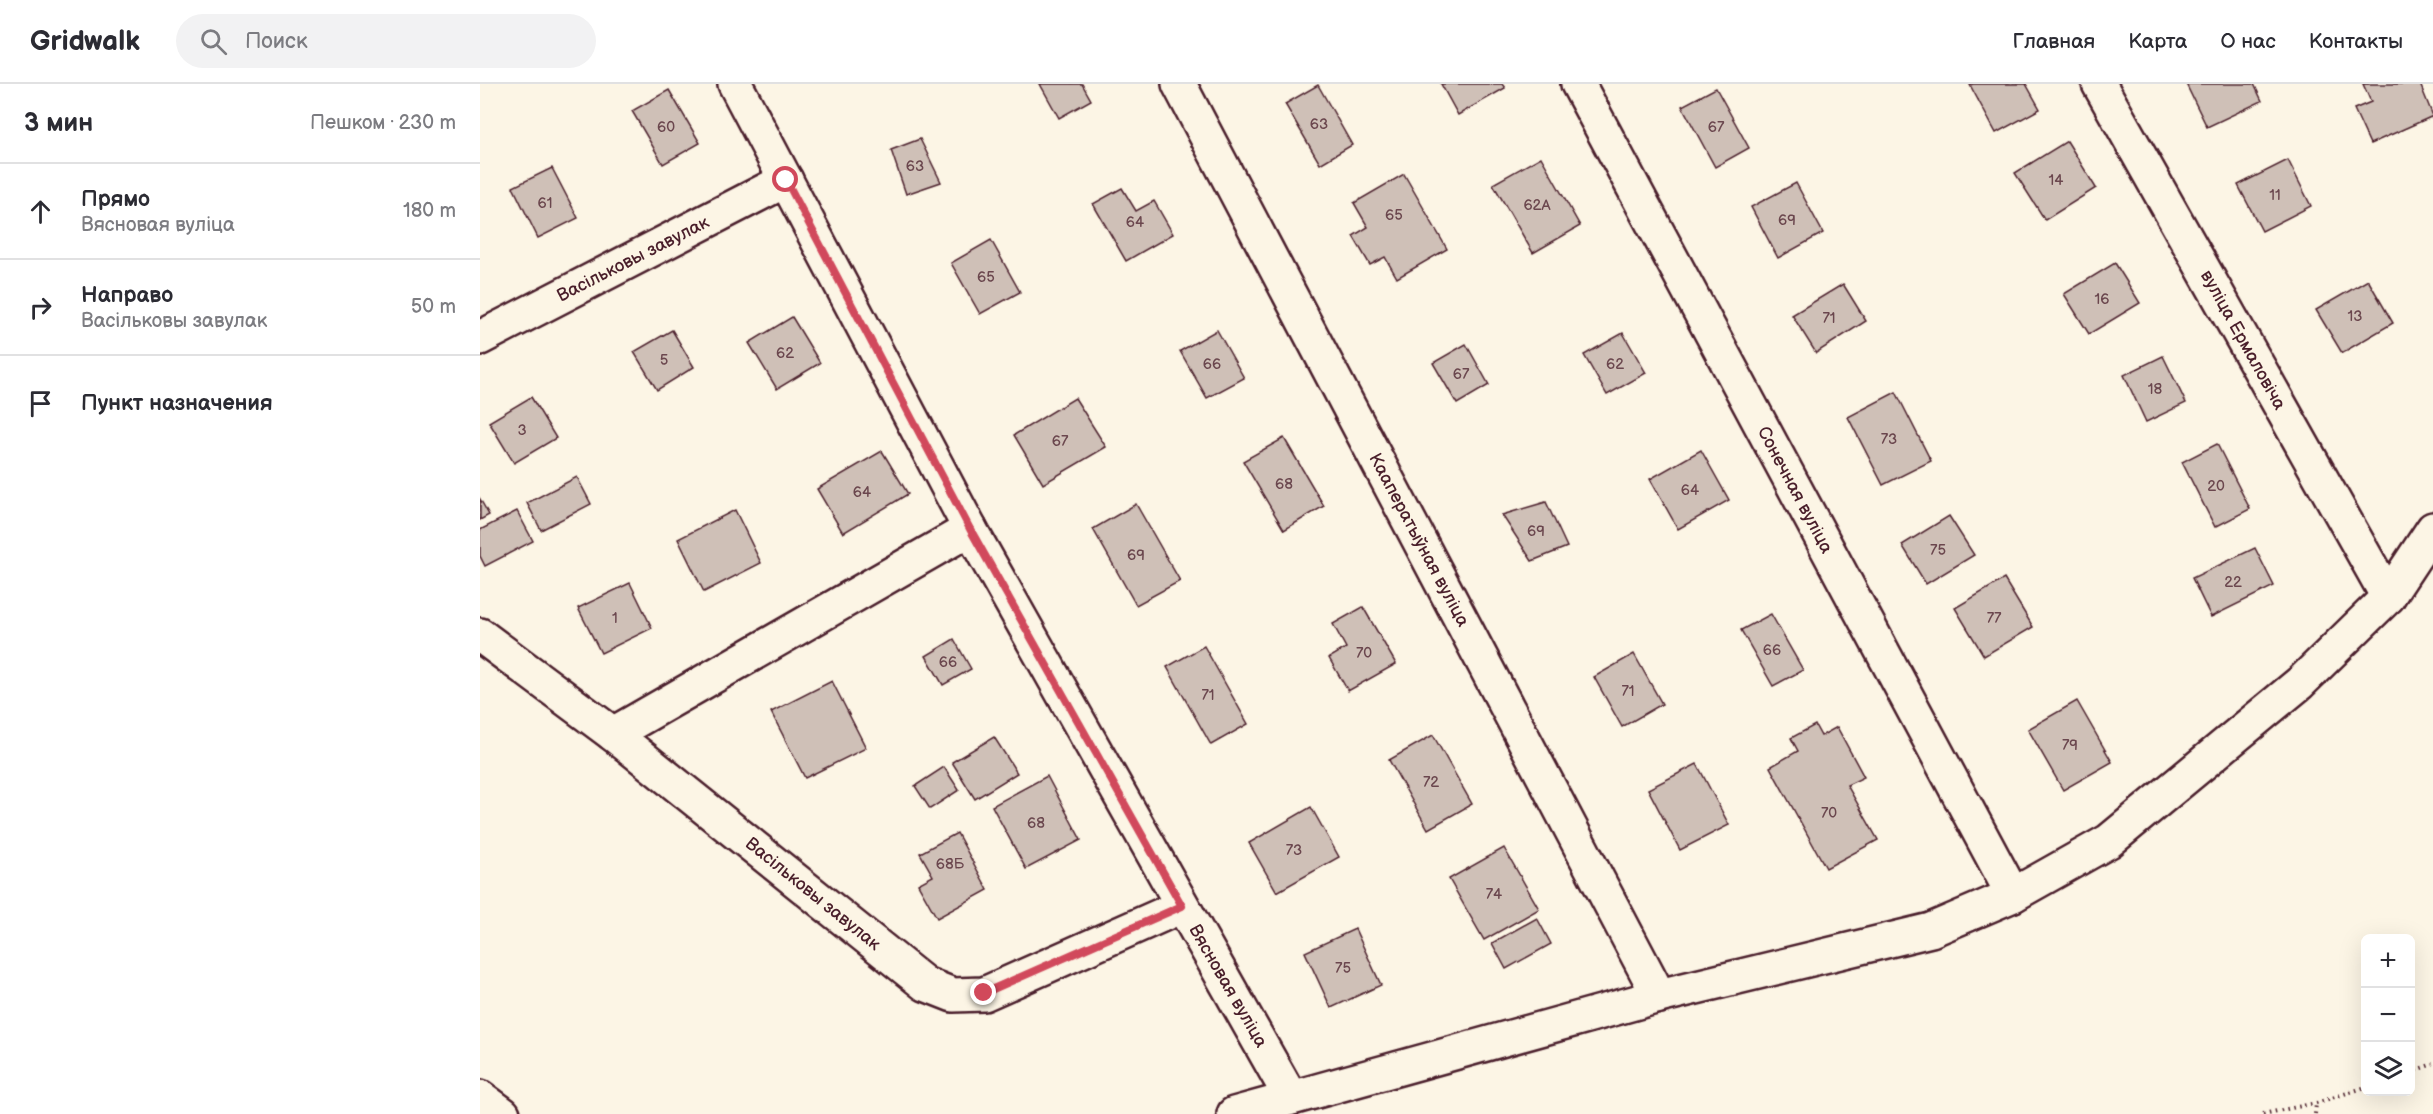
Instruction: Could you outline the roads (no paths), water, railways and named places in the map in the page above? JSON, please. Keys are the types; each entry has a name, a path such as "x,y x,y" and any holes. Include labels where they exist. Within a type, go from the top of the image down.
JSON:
{"street":[{"name":"Вясновая вуліца","path":"735,84 970,529 1292,1098"},
{"name":"Кааператыўная вуліца","path":"1179,84 1659,996"},
{"name":"Сонечная вуліца","path":"1578,84 2013,895"},
{"name":"вуліца Ермаловіча","path":"2099,84 2388,597"},
{"name":"Васільковы завулак","path":"480,338 786,180"},
{"path":"613,734 970,529"},
{"path":"1234,1114 1659,996 1931,930 2013,895 2109,841 2300,683 2388,597 2433,529"},
{"name":"Васільковы завулак","path":"480,634 613,734 925,984 953,995 984,993 1182,906"},
{"path":"480,1097 502,1114"}]}
